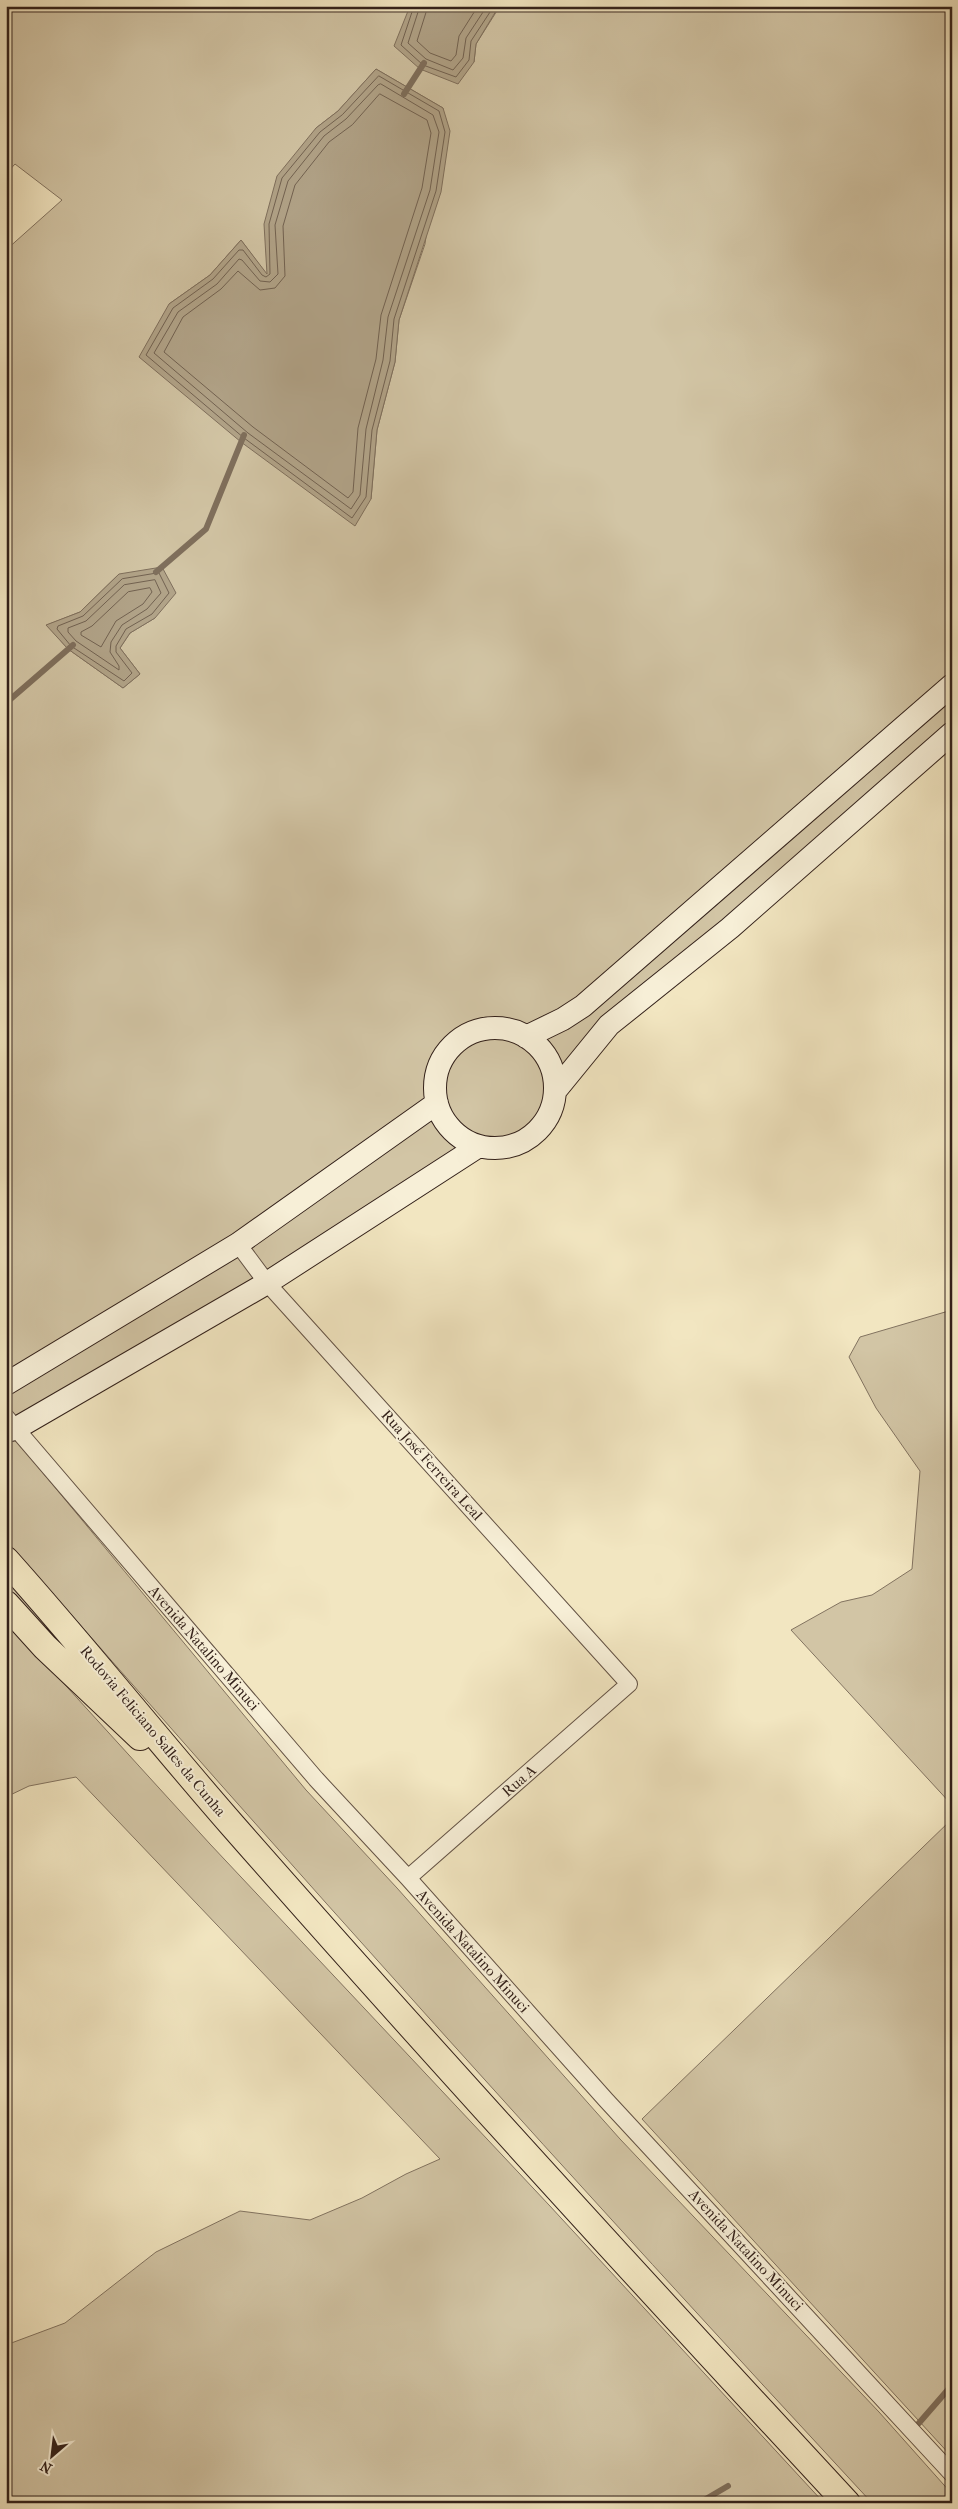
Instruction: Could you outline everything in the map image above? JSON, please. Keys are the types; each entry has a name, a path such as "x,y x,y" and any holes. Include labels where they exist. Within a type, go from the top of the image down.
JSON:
{"main road":[{"name":"Rodovia Feliciano Salles da Cunha","path":"6,1560 67,1627 231,1823"},
{"name":"Rodovia Feliciano Salles da Cunha","path":"6,1604 45,1646 231,1823"},
{"path":"231,1823 560,2192 847,2503"}],"street":[{"path":"526,1037 564,1019 583,1006 952,685"},
{"path":"556,1090 609,1025 730,928 952,733"},
{"path":"488,1029 512,1031 526,1037 539,1046 548,1059 554,1074 556,1090 554,1105 547,1120 538,1132 525,1141 510,1147 494,1149 464,1140 452,1130 442,1118 437,1103 435,1087 437,1072 443,1057 453,1045 466,1036 488,1029"},
{"path":"6,1384 238,1244 437,1103"},
{"path":"9,1426 267,1283 479,1146"},
{"name":"Rua José Ferreira Leal","path":"238,1244 267,1283 629,1684"},
{"name":"Avenida Natalino Minuci","path":"9,1426 316,1779 408,1878 606,2100 952,2474"},
{"name":"Rua A","path":"408,1878 629,1684"}],"shaded area":[{"path":"6,6 410,6 409,8 474,62 476,44 500,6 952,6 952,678 577,1003 526,1031 506,1026 488,1025 471,1029 456,1036 444,1048 436,1063 431,1080 431,1101 232,1236 6,1372 6,250 62,200 15,164 6,174","holes":["376,69 443,108 425,244 399,320 395,362 377,430 371,499 169,304 210,275 241,240 267,275 316,128 338,111","119,574 155,618 130,633 120,648 140,674 123,688 68,649 47,625 80,612"]},
{"path":"952,691 952,728 559,1072 554,1058 537,1038"},
{"path":"496,1034 517,1038 535,1050 547,1068 551,1089 547,1110 535,1128 517,1140 496,1144 475,1140 457,1128 445,1110 441,1089 445,1068 457,1050 475,1038"},
{"path":"431,1118 438,1119 449,1135 464,1146 270,1277 248,1249"},
{"path":"234,1252 260,1279 15,1420 6,1408 6,1390"},
{"path":"952,1310 952,1805 791,1630 841,1602 872,1595 912,1569 920,1471 876,1408 849,1357 860,1337"},
{"path":"6,1438 14,1438 306,1790 397,1888 620,2139 879,2412 952,2494 952,2503 872,2503 543,2145 219,1783 6,1540"},
{"path":"6,1573 46,1624 41,1628 6,1595"},
{"path":"6,1620 210,1844 549,2205 824,2503 6,2503 6,2345 65,2323 156,2252 240,2211 310,2220 362,2198 406,2174 440,2159 76,1777 29,1786 6,1797 6,1770 9,1767 6,1763"},
{"path":"952,1819 952,2457 642,2119"}],"water":[{"path":"410,6 499,6 476,44 474,62 458,84 420,69 394,46"},
{"path":"376,69 443,108 450,131 441,192 399,320 395,362 377,430 371,499 355,526 241,442 139,357 169,304 210,275 241,240 267,274 264,224 277,176 316,128 338,111"},
{"path":"162,567 176,593 155,618 130,633 120,648 140,674 123,688 68,649 46,625 80,612 119,574"}],"waterway":[{"path":"404,94 424,63"},
{"path":"156,572 206,529 244,435"},
{"path":"6,703 73,645"},
{"path":"919,2423 952,2385"},
{"path":"699,2503 728,2486"}]}
